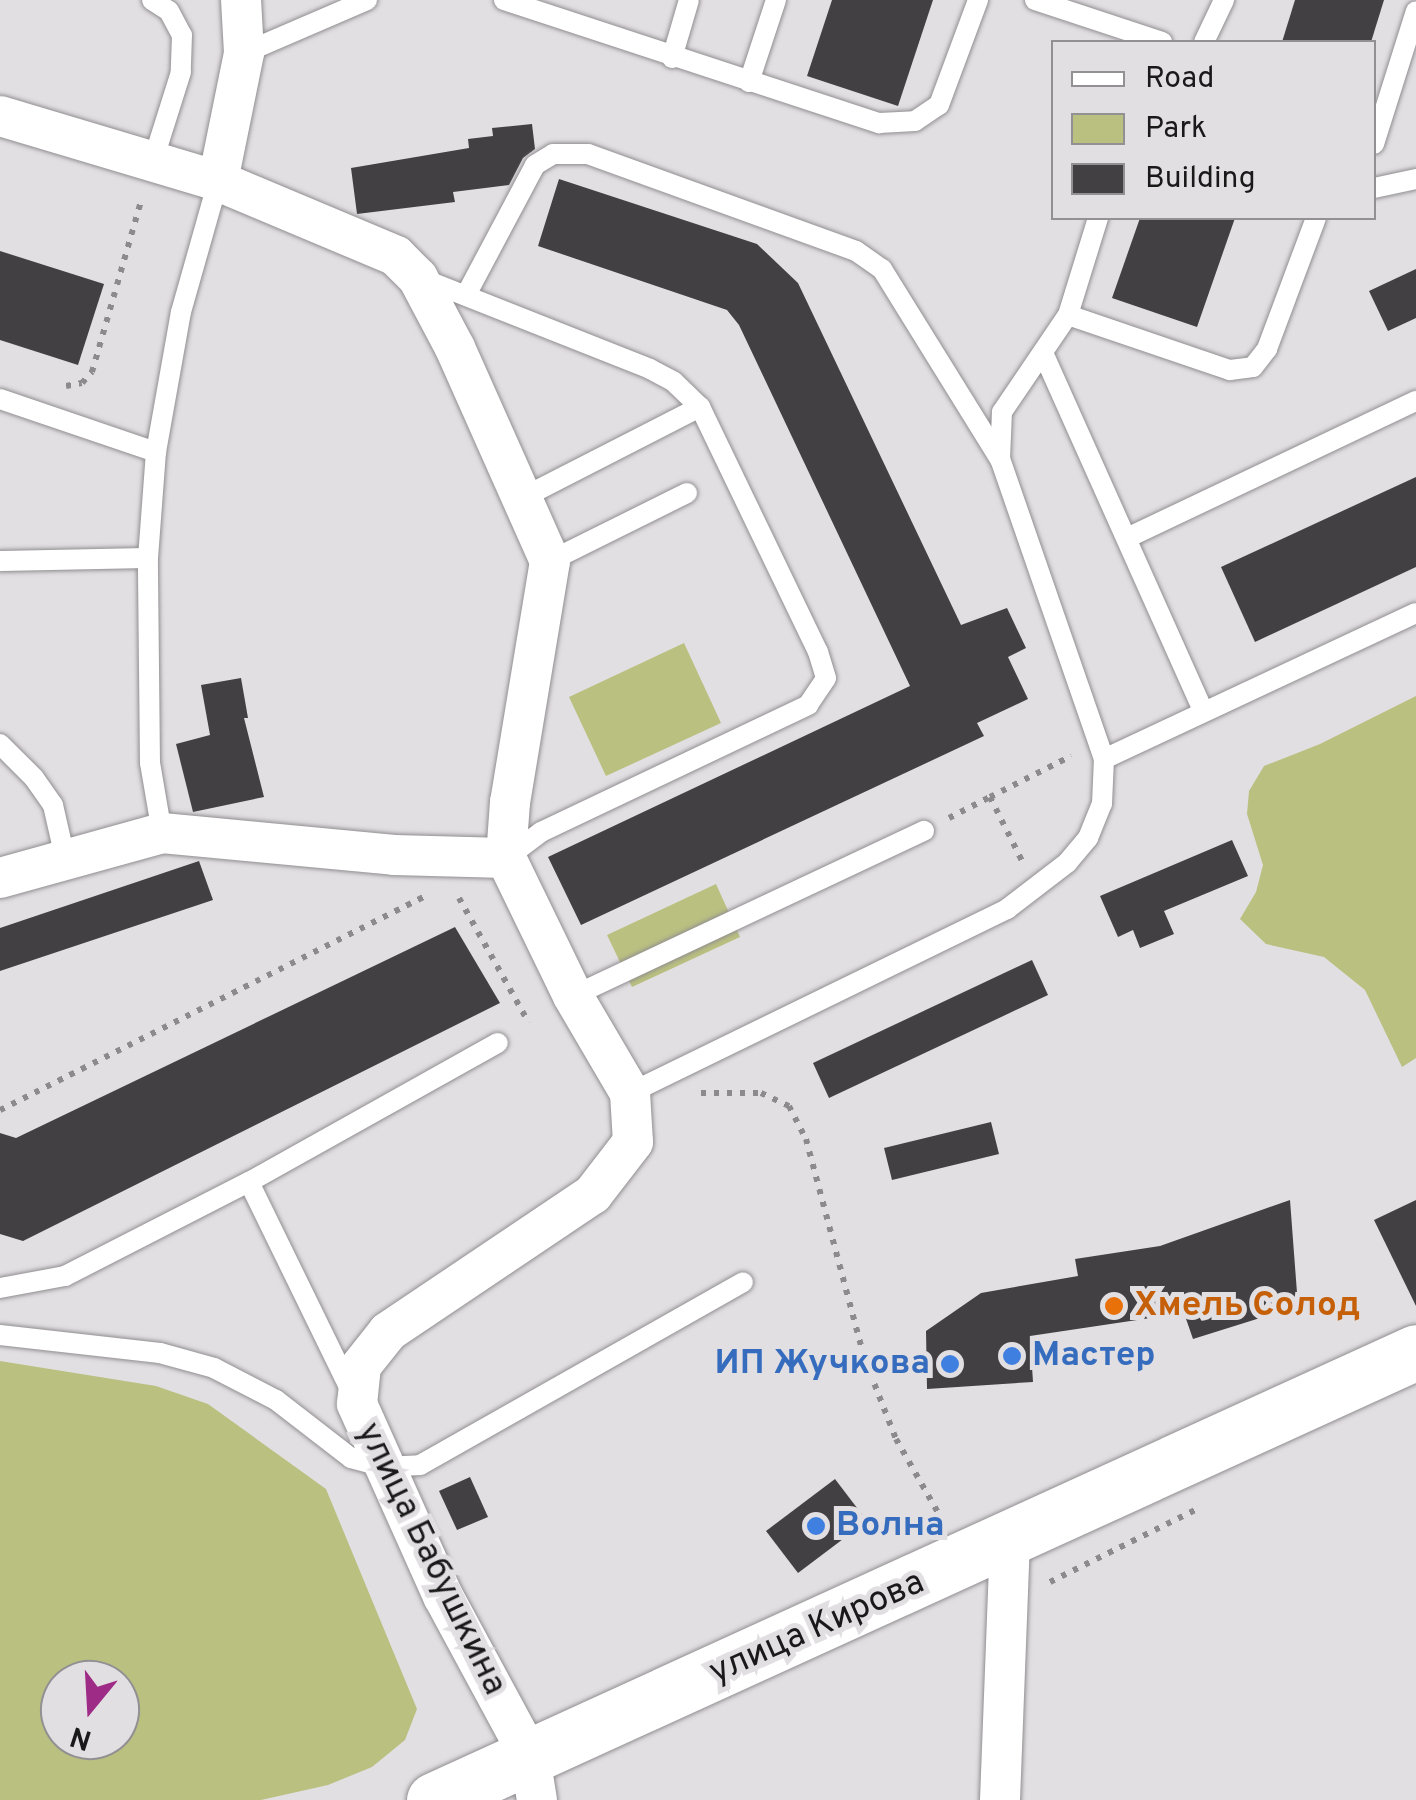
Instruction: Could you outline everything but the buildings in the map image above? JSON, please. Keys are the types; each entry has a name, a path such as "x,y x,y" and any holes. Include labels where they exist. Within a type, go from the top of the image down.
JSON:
{"main road":[{"name":"улица Кирова","path":"434,1800 533,1779 988,1549 1416,1352"}],"street":[{"path":"218,181 244,54 241,0"},
{"path":"0,116 218,181 396,256 418,278 524,497 550,561"},
{"name":"улица Бабушкина","path":"533,1779 443,1596 357,1404 362,1366 388,1332 594,1194 633,1142 630,1093 572,996 506,858 510,802 550,561"},
{"path":"0,878 162,833 394,855 506,858"},
{"path":"988,1549 1000,1800"}],"lane":[{"path":"152,0 169,11 182,35 181,72 152,164"},
{"path":"244,54 367,0"},
{"path":"504,0 672,58 879,122 915,121 940,105 978,0"},
{"path":"672,58 689,0"},
{"path":"750,82 776,0"},
{"path":"1035,0 1149,40"},
{"path":"1205,40 1224,0"},
{"path":"1376,138 1416,11"},
{"path":"466,295 535,165 553,154 588,154 856,251 882,269 1000,460 1101,750 1102,804 1088,838 1037,889 1007,909 630,1093"},
{"path":"1376,188 1416,179"},
{"path":"162,833 150,763 148,558 156,452 181,312 218,181"},
{"path":"1000,460 1002,412 1068,315 1097,220"},
{"path":"1068,315 1230,370 1253,367 1267,349 1315,220"},
{"path":"418,278 650,369 674,382 700,407 818,652 826,678 808,705 541,832 506,858"},
{"path":"1044,355 1203,710"},
{"path":"0,399 156,452"},
{"path":"1127,538 1416,401"},
{"path":"524,497 700,407"},
{"path":"550,561 687,493"},
{"path":"0,562 148,558"},
{"path":"1101,750 1203,710 1416,612"},
{"path":"0,744 34,778 53,806 65,858"},
{"path":"572,996 924,831"},
{"path":"0,1288 64,1276 249,1182 498,1043"},
{"path":"249,1182 357,1404"},
{"path":"0,1335 160,1353 214,1368 276,1400 352,1458 384,1468 420,1464 743,1282"}],"path":[{"path":"50,381 67,386 82,383 92,372 152,164"},
{"path":"924,831 990,797 1101,750"},
{"path":"990,797 1037,889"},
{"path":"451,883 529,1024"},
{"path":"0,1110 434,892"},
{"path":"630,1093 761,1093 789,1106 806,1140 865,1360 896,1438 988,1549"}],"green space":[{"path":"684,643 721,723 606,776 569,697"},
{"path":"1416,696 1416,1058 1402,1067 1365,990 1324,957 1266,944 1240,919 1256,892 1263,865 1247,814 1249,791 1264,766 1320,744"},
{"path":"716,884 740,937 632,987 607,935"},
{"path":"0,1361 156,1386 208,1404 326,1489 417,1709 405,1740 372,1767 328,1785 261,1800 0,1800"}],"place":[{"name":"Хмель Солод","path":"1114,1306"},
{"name":"Мастер","path":"1012,1356"},
{"name":"ИП Жучкова","path":"950,1364"},
{"name":"Волна","path":"816,1526"}]}
